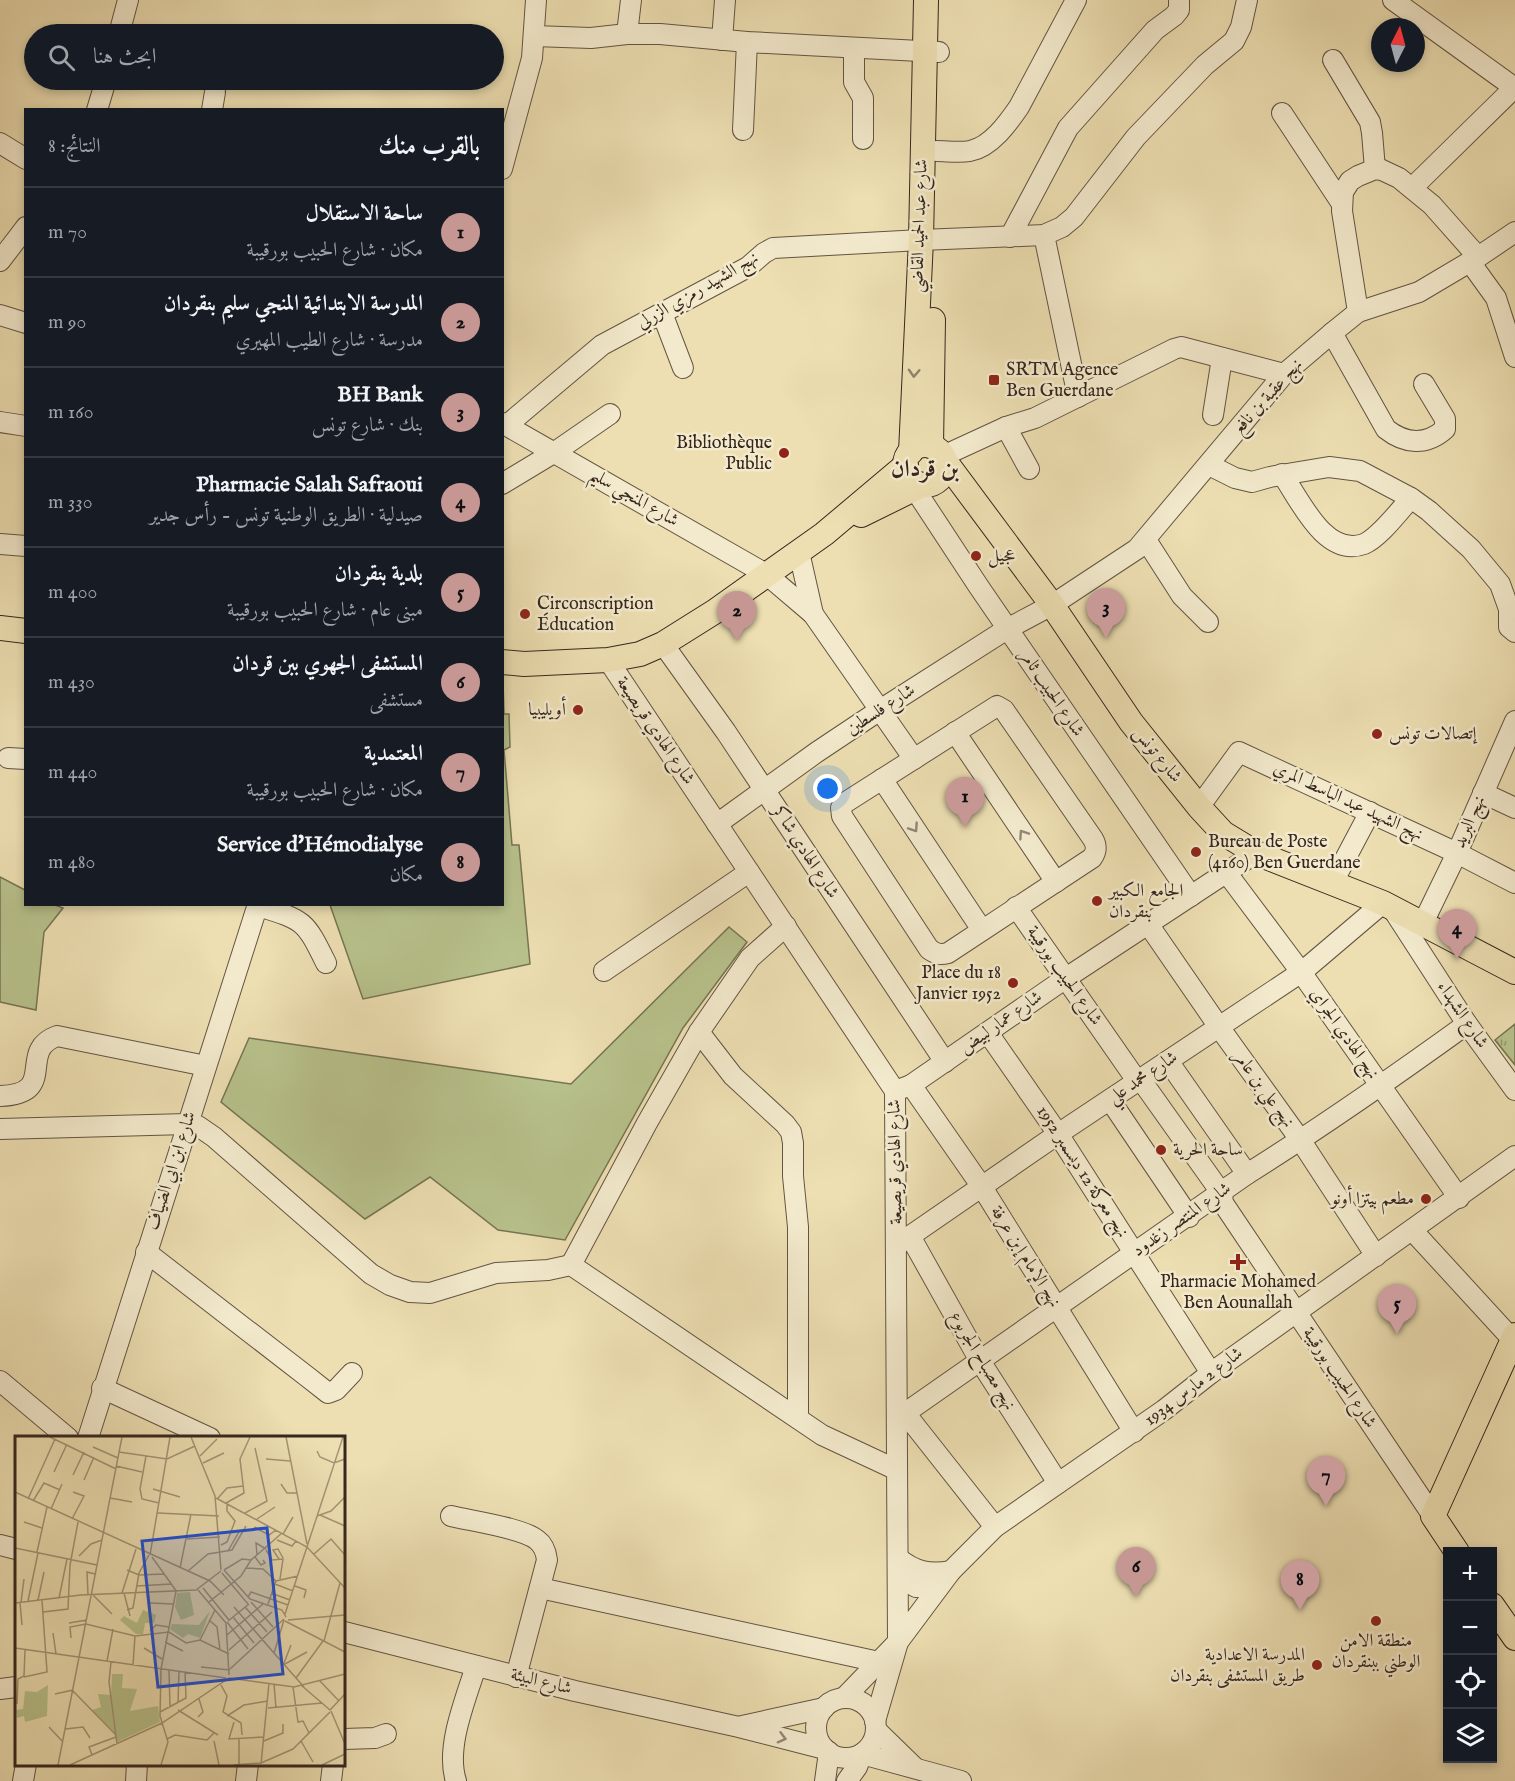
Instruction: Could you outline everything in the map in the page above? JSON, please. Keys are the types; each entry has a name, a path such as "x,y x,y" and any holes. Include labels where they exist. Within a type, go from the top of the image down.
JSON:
{"main road":[{"name":"شارع عبد الحميد القاضي","path":"927,0 932,52 936,151 927,240"},
{"name":"شارع عبد الحميد القاضي","path":"926,466 927,240 932,52 941,0"},
{"name":"شارع تونس","path":"926,466 970,494 1052,605 1131,722 1199,807 1223,833 1256,853 1388,906 1515,972"},
{"path":"504,662 536,664 608,660 640,654 663,644 714,612 824,534 926,466"},
{"path":"0,628 24,630"},
{"path":"1433,1516 1513,1343"},
{"name":"شارع الحبيب بورقيبة","path":"1433,1516 1454,1547"},
{"path":"1497,1612 1515,1638"}],"street":[{"path":"122,24 128,0"},
{"path":"504,162 532,58 536,0"},
{"path":"627,34 631,0"},
{"path":"722,40 725,0"},
{"path":"936,151 968,152 977,149 987,143 1011,119 1076,0"},
{"path":"1010,237 1068,128 1155,30 1174,16 1179,10 1179,0"},
{"path":"1078,397 1044,236 1062,227 1074,217 1136,137 1205,65 1234,41 1241,27 1247,0"},
{"path":"1393,0 1515,88 1412,188"},
{"path":"534,36 591,38 627,34 660,34 747,42 932,52"},
{"path":"743,130 747,42"},
{"path":"854,48 854,82 863,98 863,139"},
{"path":"1333,60 1370,122 1375,169"},
{"path":"98,108 103,90"},
{"path":"1282,113 1342,204"},
{"path":"0,143 24,158"},
{"path":"1358,312 1342,204 1343,192 1350,182 1375,169 1388,172 1432,205 1474,260 1496,297 1515,357"},
{"path":"0,261 24,229"},
{"name":"نهج عقبة بن نافع","path":"1052,605 1137,549 1284,374 1358,312 1419,292 1474,260 1515,232"},
{"name":"نهج الشهيد رمزي الزرلي","path":"505,424 602,345 748,267 773,248 1044,236"},
{"path":"662,313 683,368"},
{"path":"0,315 24,322"},
{"path":"1332,333 1386,429 1397,437 1413,442 1436,436 1445,429 1445,419 1424,384"},
{"path":"926,466 1006,427 1035,418 1181,347 1284,374"},
{"path":"1213,415 1222,358"},
{"path":"504,483 555,452 610,414"},
{"path":"0,422 24,426"},
{"name":"شارع المنجي سليم","path":"505,424 766,574 813,614"},
{"path":"1006,427 1029,469"},
{"path":"1209,465 1244,481 1252,482 1329,466 1360,471 1411,498 1471,549 1500,584 1509,609 1509,627 1515,632"},
{"name":"شارع الحبيب ثامر","path":"926,466 1007,629 1191,896"},
{"path":"1282,474 1321,531 1333,542 1349,546 1365,543 1378,534 1411,498"},
{"path":"1146,540 1182,596 1208,622"},
{"path":"0,544 24,546"},
{"path":"799,552 813,614 914,759"},
{"name":"شارع فلسطين","path":"717,824 880,710 1007,629 1052,605"},
{"name":"شارع الهادي شاكر","path":"663,644 700,694 945,1062"},
{"name":"شارع الهادي قريصيعة","path":"608,660 786,926 903,1088 904,1240 901,1416 897,1470 898,1642"},
{"path":"993,707 1001,707 1049,773 1096,845 1096,852 1092,858 1056,882 948,952 941,954 929,949 840,812 843,804 955,732 993,707"},
{"name":"نهج البريد","path":"1423,923 1457,853 1515,721"},
{"path":"955,732 1056,882"},
{"name":"نهج الشهيد عبد الباسط المري","path":"1199,807 1239,752 1457,853 1515,883"},
{"path":"882,779 982,930"},
{"path":"1483,793 1515,808"},
{"path":"1333,882 1370,812"},
{"name":"شارع عمار لبيض","path":"903,1088 1256,853"},
{"path":"604,971 749,872"},
{"name":"نهج الهادي الجراي","path":"1226,872 1301,972 1459,1198"},
{"name":"شارع ابن ابي الضياف","path":"88,1436 258,906"},
{"path":"261,906 304,924 326,963"},
{"name":"شارع محمد علي","path":"904,1240 1110,1100 1135,1080 1168,1062 1301,972 1388,906"},
{"name":"شارع الشهداء","path":"1388,906 1467,1024 1515,1090"},
{"name":"شارع الحبيب بورقيبة","path":"1016,907 1219,1199 1433,1516"},
{"name":"نهج علي بن عامر","path":"1148,924 1218,1028 1301,1141 1376,1256"},
{"path":"571,1265 699,1032 750,958 786,926"},
{"name":"شارع المنتصر زغدود","path":"901,1416 1135,1253 1219,1199 1247,1174 1301,1141 1467,1024"},
{"path":"699,1032 733,1076 785,1124 790,1132 794,1153 793,1176 798,1227 798,1417"},
{"name":"نهج معركة 12 ديسمبر 1952","path":"988,1033 1058,1134 1211,1373"},
{"path":"0,1096 15,1096 29,1089 33,1082 42,1045 57,1036 206,1066"},
{"path":"1168,1062 1247,1174"},
{"name":"نهج الإمام إبن عرفة","path":"903,1088 982,1187 1134,1432"},
{"path":"1110,1100 1189,1217"},
{"path":"0,1129 187,1124 198,1126 371,1274 390,1285 410,1292 430,1293 496,1273 548,1270 571,1265 822,1435 897,1470"},
{"name":"شارع 2 مارس 1934","path":"898,1642 951,1571 995,1527 1134,1432 1211,1373 1515,1156"},
{"path":"1412,1230 1513,1343"},
{"name":"نهج مصباح الجربوع","path":"904,1240 1058,1483"},
{"path":"146,1252 328,1393 336,1390 352,1373"},
{"path":"0,1381 67,1436"},
{"path":"102,1388 208,1436"},
{"path":"901,1416 995,1527"},
{"path":"451,1516 523,1533 536,1538 543,1545 547,1560 516,1677"},
{"path":"0,1545 15,1549"},
{"path":"898,1568 909,1567 937,1574 951,1571"},
{"path":"898,1568 916,1587 938,1588"},
{"path":"540,1588 884,1663"},
{"name":"شارع البيئة","path":"345,1638 739,1727 827,1751"},
{"path":"844,1698 884,1663 898,1642"},
{"path":"827,1751 839,1757 851,1757 869,1748 876,1725 884,1663"},
{"path":"456,1781 452,1761 454,1744 476,1666"},
{"path":"0,1689 15,1687"},
{"path":"739,1727 824,1707 844,1698 854,1699 864,1703 871,1711 876,1725 916,1769"},
{"path":"824,1707 819,1715 817,1733 827,1751 825,1781"},
{"path":"345,1739 375,1738 386,1734"},
{"path":"861,1754 961,1781"},
{"path":"847,1781 857,1767 861,1754"},
{"path":"24,1781 26,1766"},
{"path":"136,1781 137,1766"},
{"path":"246,1781 248,1766"},
{"path":"331,1781 333,1766"}],"green space":[{"path":"504,714 509,714 510,747 504,750"},
{"path":"504,750 512,845 519,845 530,964 363,999 330,906 504,906"},
{"path":"0,877 24,889 24,906 63,908 44,932 36,1010 0,1002"},
{"path":"729,927 747,942 683,1028 565,1240 498,1230 430,1177 365,1219 221,1102 249,1038 571,1084"},
{"path":"1515,1024 1515,1065 1495,1040"}],"place":[{"name":"SRTM Agence Ben Guerdane","path":"994,380"},
{"name":"Bibliothèque Public","path":"784,453"},
{"name":"عجيل","path":"976,556"},
{"name":"Circonscription Éducation","path":"525,614"},
{"name":"BH Bank","path":"1106,638"},
{"name":"المدرسة الابتدائية المنجي سليم بنقردان","path":"737,641"},
{"name":"أويليبيا","path":"578,710"},
{"name":"إتصالات تونس","path":"1377,734"},
{"name":"ساحة الاستقلال","path":"965,827"},
{"name":"Bureau de Poste (4160) Ben Guerdane","path":"1196,852"},
{"name":"الجامع الكبير بنقردان","path":"1097,901"},
{"name":"Pharmacie Salah Safraoui","path":"1457,959"},
{"name":"Place du 18 Janvier 1952","path":"1013,983"},
{"name":"ساحة الحرية","path":"1161,1150"},
{"name":"مطعم بيتزا أونو","path":"1426,1199"},
{"name":"Pharmacie Mohamed Ben Aounallah","path":"1238,1262"},
{"name":"بلدية بنقردان","path":"1397,1334"},
{"name":"المعتمدية","path":"1326,1506"},
{"name":"المستشفى الجهوي ببن قردان","path":"1136,1597"},
{"name":"Service d'Hémodialyse","path":"1300,1610"},
{"name":"منطقة الامن الوطني ببنقردان","path":"1376,1621"},
{"name":"المدرسة الاعدادية طريق المستشفى بنقردان","path":"1317,1665"}],"district":[{"name":"بن قردان","path":"925,469"}]}
